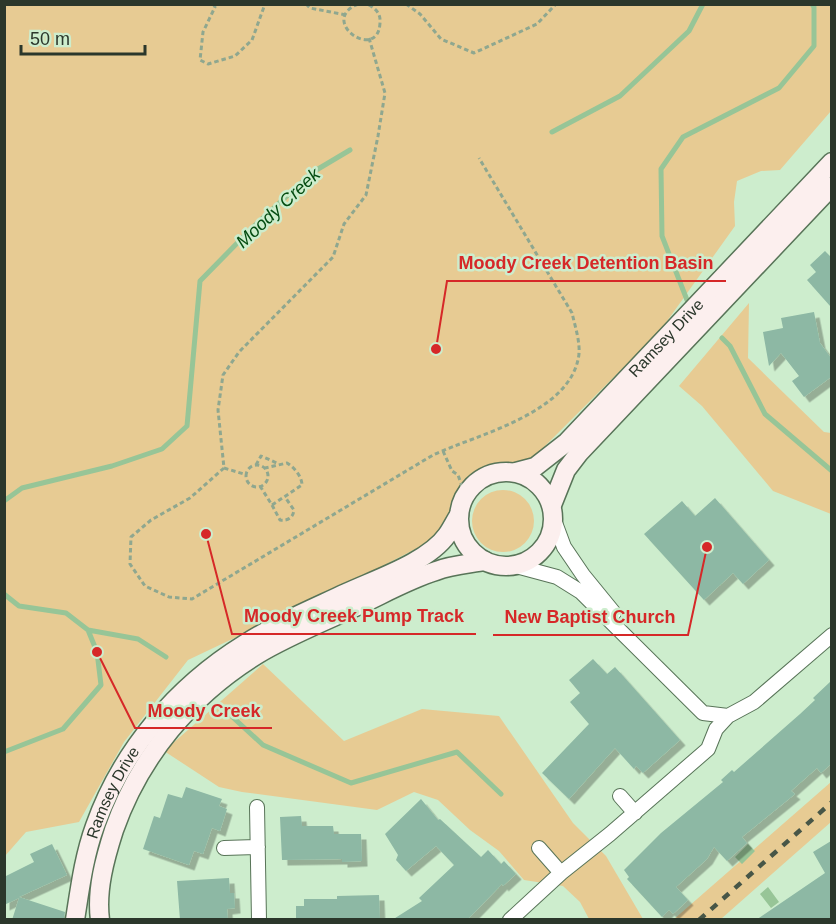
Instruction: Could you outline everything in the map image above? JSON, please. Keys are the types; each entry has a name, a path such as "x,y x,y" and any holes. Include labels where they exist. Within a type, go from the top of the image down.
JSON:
{"main road":[{"name":"Ramsey Drive","path":"516,472 535,467 567,442 831,162"},
{"name":"Ramsey Drive","path":"553,512 566,470 579,453 831,186"},
{"path":"500,471 516,472 528,476 546,493 553,512 550,536 543,549 530,560 516,566 500,566 485,561 473,553 460,529 459,515 465,495 471,486 484,476 500,471"},
{"name":"Ramsey Drive","path":"75,920 87,855 95,826 111,788 129,757 166,708 190,684 245,644 277,626 422,556 447,536 459,515"},
{"name":"Ramsey Drive","path":"100,920 100,886 110,842 119,816 134,784 159,743 196,701 234,669 279,643 436,570 485,561"}],"street":[{"path":"553,512 564,547 583,575 653,664"},
{"path":"516,566 557,577 581,592 703,713 712,738"},
{"path":"510,920 561,873 708,749 716,729 728,716 754,702 831,635"},
{"path":"703,713 728,716"},
{"path":"620,796 634,813"},
{"path":"257,807 259,920"},
{"path":"224,848 258,847"},
{"path":"539,848 561,873"}],"path":[{"path":"213,4 214,7 203,32 200,60 208,64 236,56 252,40 265,4"},
{"path":"306,4 310,8 346,15"},
{"path":"358,4 353,6 346,15 345,27 352,36 363,40 378,31 380,19 370,5"},
{"path":"406,4 420,14 441,39 474,53 537,24 556,4"},
{"path":"224,468 218,410 223,375 239,352 333,257 344,224 366,195 385,93 369,38"},
{"path":"224,468 190,498 151,520 131,537 130,564 145,586 168,597 192,599 443,451 514,422 553,400 572,377 579,354 572,313 479,158"},
{"path":"443,451 452,471 458,475 465,495"},
{"path":"279,464 261,456 256,465 249,469 247,475 251,484 260,486 280,520 289,519 294,514 294,510 285,497"},
{"path":"256,465 265,468 287,463 295,468 302,483 272,505"},
{"path":"224,468 247,475"},
{"path":"260,486 268,478 265,468"}],"shaded area":[{"path":"4,5 832,5 831,111 780,170 761,171 737,181 734,202 735,226 660,331 535,456 468,479 433,540 336,590 188,660 124,742 79,822 26,832 5,856"},
{"path":"749,303 748,358 824,432 831,433 831,514 773,491 702,406 679,386"},
{"path":"503,490 515,492 525,499 532,509 534,521 532,533 525,543 515,550 503,552 491,550 481,543 474,533 472,521 474,509 481,499 491,492"},
{"path":"263,664 344,741 422,709 499,716 573,823 606,856 643,919 589,919 580,902 563,886 524,880 499,851 470,830 438,800 414,792 377,810 242,792 219,787 164,751"},
{"path":"831,782 831,822 721,919 673,920"},
{"path":"748,844 755,851 742,864 735,857"},
{"path":"768,887 779,902 771,908 760,894"}],"building":[{"path":"825,251 831,257 831,307 807,280 816,272 810,265"},
{"path":"814,312 820,343 831,358 831,377 804,397 792,381 799,376 781,353 769,366 763,332 783,328 781,318"},
{"path":"715,498 769,560 743,584 733,573 704,600 644,534 682,501 695,516"},
{"path":"593,659 607,674 615,667 680,740 643,773 636,766 634,769 615,748 569,799 542,773 589,724 570,702 580,693 569,680"},
{"path":"831,681 831,764 821,773 817,768 791,791 795,794 742,837 747,843 727,861 714,847 707,859 676,887 688,900 673,914 669,910 662,917 627,879 629,877 624,870 661,833 723,782 721,780 732,770 734,772 800,714"},
{"path":"186,787 222,799 219,806 227,809 220,831 212,828 203,854 194,851 189,865 143,849 154,816 160,818 168,794 182,798"},
{"path":"421,799 438,820 440,819 481,857 488,850 501,864 504,861 516,874 503,886 502,884 467,920 392,920 422,901 419,898 454,865 436,846 406,871 396,860 398,855 385,834"},
{"path":"301,816 302,826 333,826 334,834 361,834 362,861 282,860 280,817"},
{"path":"831,841 831,920 756,920 825,873 813,852"},
{"path":"52,844 67,875 19,897 65,912 64,920 12,920 19,898 4,905 4,877 34,862 30,854"},
{"path":"229,878 230,893 234,893 235,908 227,909 228,920 180,920 177,881"},
{"path":"379,895 380,920 296,920 296,906 304,906 304,899"}],"waterway":[{"name":"Moody Creek","path":"552,132 620,96 689,31 703,4"},
{"path":"687,300 662,236 661,169 683,137 779,88 814,46 814,7 812,4"},
{"name":"Moody Creek","path":"4,501 22,488 112,466 162,449 187,426 200,281 251,229 313,172 350,150"},
{"path":"722,338 730,346 765,414 832,471"},
{"name":"Moody Creek","path":"4,594 19,606 66,613 88,630 97,652 101,685 63,729 4,752"},
{"path":"88,630 138,639 166,657"},
{"path":"226,711 263,745 351,783 457,752 501,794"}],"railway":[{"path":"699,920 832,802"}],"place":[{"name":"Moody Creek Detention Basin","path":"436,349"},
{"name":"Moody Creek Pump Track","path":"206,534"},
{"name":"New Baptist Church","path":"707,547"},
{"name":"Moody Creek","path":"97,652"}]}
